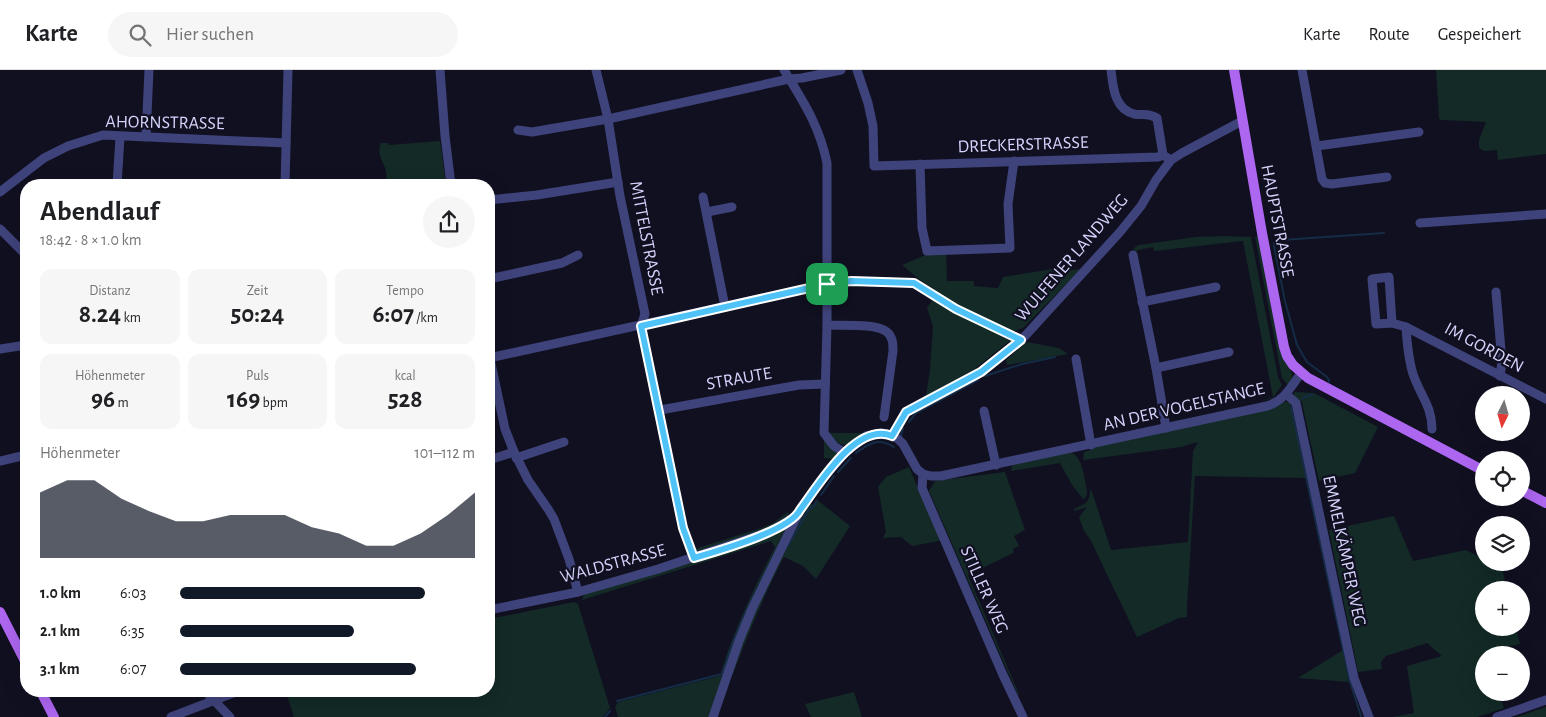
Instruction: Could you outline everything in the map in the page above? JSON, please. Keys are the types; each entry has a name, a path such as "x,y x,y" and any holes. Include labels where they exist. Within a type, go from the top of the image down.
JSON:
{"main road":[{"name":"HAUPTSTRASSE","path":"1234,70 1284,347 1290,360 1301,373"},
{"path":"1301,373 1475,466"},
{"path":"1530,495 1546,503"},
{"path":"0,612 20,651"},
{"path":"44,697 54,717"}],"street":[{"path":"146,137 149,70"},
{"path":"285,179 288,70"},
{"path":"440,70 444,136 450,179"},
{"name":"MITTELSTRASSE","path":"596,70 608,119 618,182 645,314 641,326 660,410 683,528 694,558"},
{"path":"784,70 804,101 819,133 827,168 827,326 824,432 834,446 845,453"},
{"path":"518,130 532,132 608,119 790,79 841,70"},
{"name":"DRECKERSTRASSE","path":"856,70 868,103 873,126 874,166 1158,157 1163,155"},
{"path":"1111,70 1115,94 1119,104 1124,110 1134,114 1150,114 1157,118 1163,155 1171,160"},
{"path":"1302,70 1322,179 1326,183 1332,184 1387,177"},
{"name":"WULFENER LANDWEG","path":"892,436 906,412 981,372 1021,340 1120,232 1141,206 1156,180 1171,160 1242,121"},
{"path":"1317,146 1419,132"},
{"name":"AHORNSTRASSE","path":"0,192 44,158 68,146 103,136 286,143"},
{"path":"117,179 120,136"},
{"path":"920,164 922,228 927,250 1010,248 1008,204 1014,161"},
{"path":"495,199 537,195 618,182"},
{"path":"703,197 725,307"},
{"path":"707,212 732,207"},
{"path":"1420,223 1546,214"},
{"path":"0,229 20,250"},
{"path":"495,278 562,263 578,255"},
{"path":"1133,255 1166,428"},
{"name":"IM GORDEN","path":"1392,322 1389,277 1372,279 1376,324 1392,322 1406,327 1546,399"},
{"path":"495,355 641,326 827,284 851,281 914,283 956,309 1021,340"},
{"path":"1142,302 1216,287"},
{"path":"1496,292 1502,362 1500,376"},
{"path":"827,326 879,328 888,332 893,340 893,351 884,417"},
{"path":"1406,327 1407,352 1414,375 1431,413 1432,429"},
{"path":"0,349 20,347"},
{"path":"1156,368 1229,352"},
{"name":"AN DER VOGELSTANGE","path":"1076,359 1091,445"},
{"name":"AN DER VOGELSTANGE","path":"923,474 941,476 1276,404 1286,394 1301,373"},
{"path":"495,382 506,429 515,455 528,480 554,519 569,559 578,592"},
{"name":"STRAUTE","path":"660,410 799,385 825,384"},
{"name":"EMMELKÄMPER WEG","path":"1286,394 1296,403 1354,678 1369,717"},
{"path":"984,411 996,465"},
{"path":"713,717 748,617 800,510 824,477 845,453 866,436 882,433 892,436 903,444 917,469 923,474"},
{"path":"495,459 564,442"},
{"path":"0,461 20,456"},
{"name":"STILLER WEG","path":"923,474 922,488 1003,675 1024,717"},
{"name":"WALDSTRASSE","path":"495,609 578,592 694,558 769,532 797,516"},
{"path":"210,697 230,717"},
{"path":"171,717 221,697"},
{"path":"1497,717 1546,700"}],"green space":[{"path":"1436,70 1546,70 1546,154 1498,160 1497,150 1484,151 1479,148 1479,140 1486,122 1441,120 1439,118"},
{"path":"440,141 445,179 386,179 385,168 379,151 381,143 388,143 389,145"},
{"path":"1258,236 1288,365 1292,373 1292,378 1288,385 1282,378 1255,237"},
{"path":"1196,237 1251,237 1278,377 1282,385 1273,398 1261,401 1273,397 1243,241 1154,251 1153,247 1138,250 1135,254 1134,248 1139,245"},
{"path":"946,253 947,281 974,281 974,286 998,288 1003,277 1052,269 1054,267 1055,272 1081,269 1023,328 1014,331 958,306 902,265 928,254"},
{"path":"934,298 1010,336 1011,340 973,370 926,396 933,326 927,308"},
{"path":"1027,342 1059,348 1068,354 1007,365 1006,360"},
{"path":"1294,392 1314,393 1378,427 1355,473 1319,481 1303,401 1299,402"},
{"path":"1284,402 1290,402 1306,478 1195,476 1187,617 1179,618 1137,637 1091,541 1084,531 1079,517 1087,507 1074,511 1074,509 1088,500 1090,489 1111,550 1188,542 1193,451 1198,442 1181,447 1083,460 1084,452 1093,449 1095,446 1273,408"},
{"path":"828,433 861,433 863,436 850,444 844,445 830,437"},
{"path":"824,439 840,451 837,459 824,458"},
{"path":"1070,452 1078,458 1082,468 1087,490 1084,500 1072,485 1060,463 1011,471 1012,465"},
{"path":"909,467 940,539 939,541 912,546 901,537 883,538 886,532 878,487 886,477"},
{"path":"1005,472 1025,530 1014,536 1019,546 1014,548 1013,553 968,575 1018,695 929,491 935,481"},
{"path":"816,499 850,526 816,579 803,566 784,557 757,615 733,674 730,673 746,630 775,567 808,506 810,503 813,505"},
{"path":"788,512 789,517 780,523 697,553 695,549 764,527"},
{"path":"1394,516 1413,561 1466,550 1475,554 1475,571 1503,571 1505,581 1475,581 1475,636 1518,636 1520,644 1511,646 1475,646 1475,701 1502,701 1504,708 1477,717 1392,717 1414,713 1407,666 1442,656 1427,643 1386,656 1381,662 1382,669 1358,672 1329,530"},
{"path":"792,522 711,717 618,717 615,707 618,702 720,676 738,626 775,547 771,541 582,600 584,594"},
{"path":"574,602 578,604 610,708 603,717 294,717 287,697 495,697 495,618"},
{"path":"1343,650 1349,682 1298,678"},
{"path":"854,692 862,717 811,717 805,704"},
{"path":"1546,707 1546,717 1516,717"}],"waterway":[{"path":"1281,240 1384,233"},
{"path":"1276,241 1274,246 1285,301 1297,345 1307,362 1327,377 1329,382"},
{"path":"985,376 1022,364 1055,357"},
{"path":"909,422 916,413 978,380"},
{"path":"1302,399 1313,395"},
{"path":"1291,407 1350,682 1361,716"},
{"path":"901,436 903,428"},
{"path":"856,453 874,442 883,442 894,447"},
{"path":"838,472 851,458"},
{"path":"821,495 834,476"},
{"path":"787,546 809,509 817,501"},
{"path":"617,701 722,674 734,639 778,547"},
{"path":"605,717 610,711"}],"route":[{"path":"851,281 914,283 956,309 1021,340 981,372 906,412 892,436 882,433 874,434 866,436 853,445 824,477 797,516 769,532 747,541 694,558 683,528 660,410 641,326 827,284 851,281"}]}
